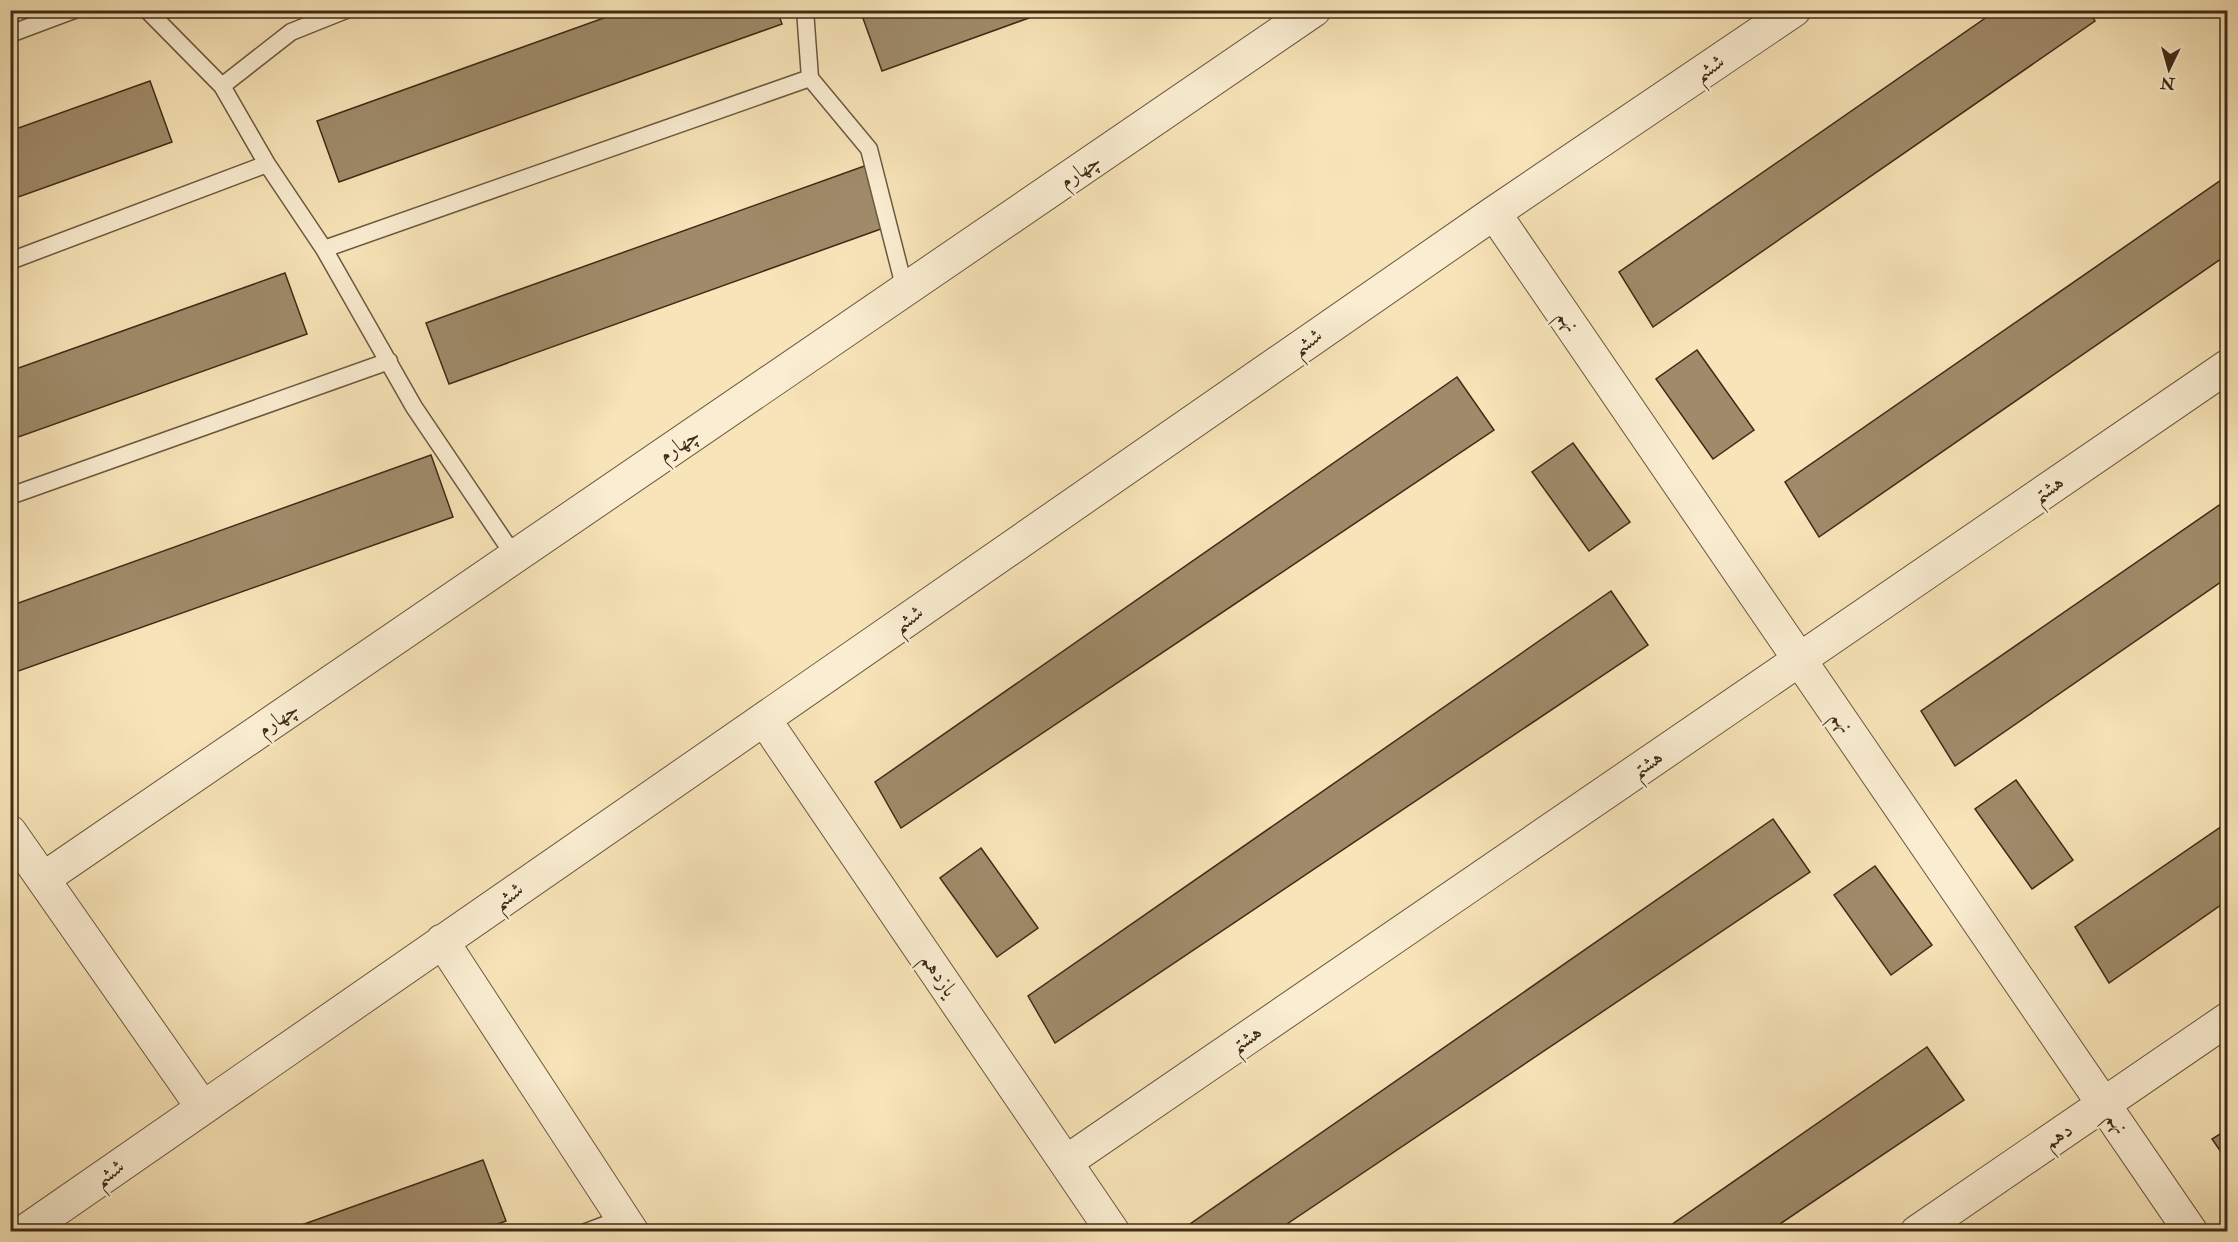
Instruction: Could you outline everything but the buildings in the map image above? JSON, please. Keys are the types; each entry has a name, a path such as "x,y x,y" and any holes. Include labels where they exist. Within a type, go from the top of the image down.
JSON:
{"street":[{"name":"چهارم","path":"43,879 1314,10"},
{"name":"ششم","path":"24,1232 1494,213 1794,10"},
{"name":"نهم","path":"1494,213 2190,1232"},
{"name":"هشتم","path":"1066,1162 2228,366"},
{"name":"یازدهم","path":"764,719 1113,1232"},
{"path":"10,832 203,1108"},
{"path":"442,941 627,1225"},
{"name":"دهم","path":"1917,1232 2228,1019"}],"lane":[{"path":"10,33 74,10"},
{"path":"147,10 222,86 267,164 324,249 414,407 515,557"},
{"path":"222,86 291,32 346,10"},
{"path":"805,10 810,78 869,149 905,290"},
{"path":"324,249 810,78"},
{"path":"10,261 267,164"},
{"path":"10,496 389,361"},
{"path":"586,1232 627,1225"}]}
